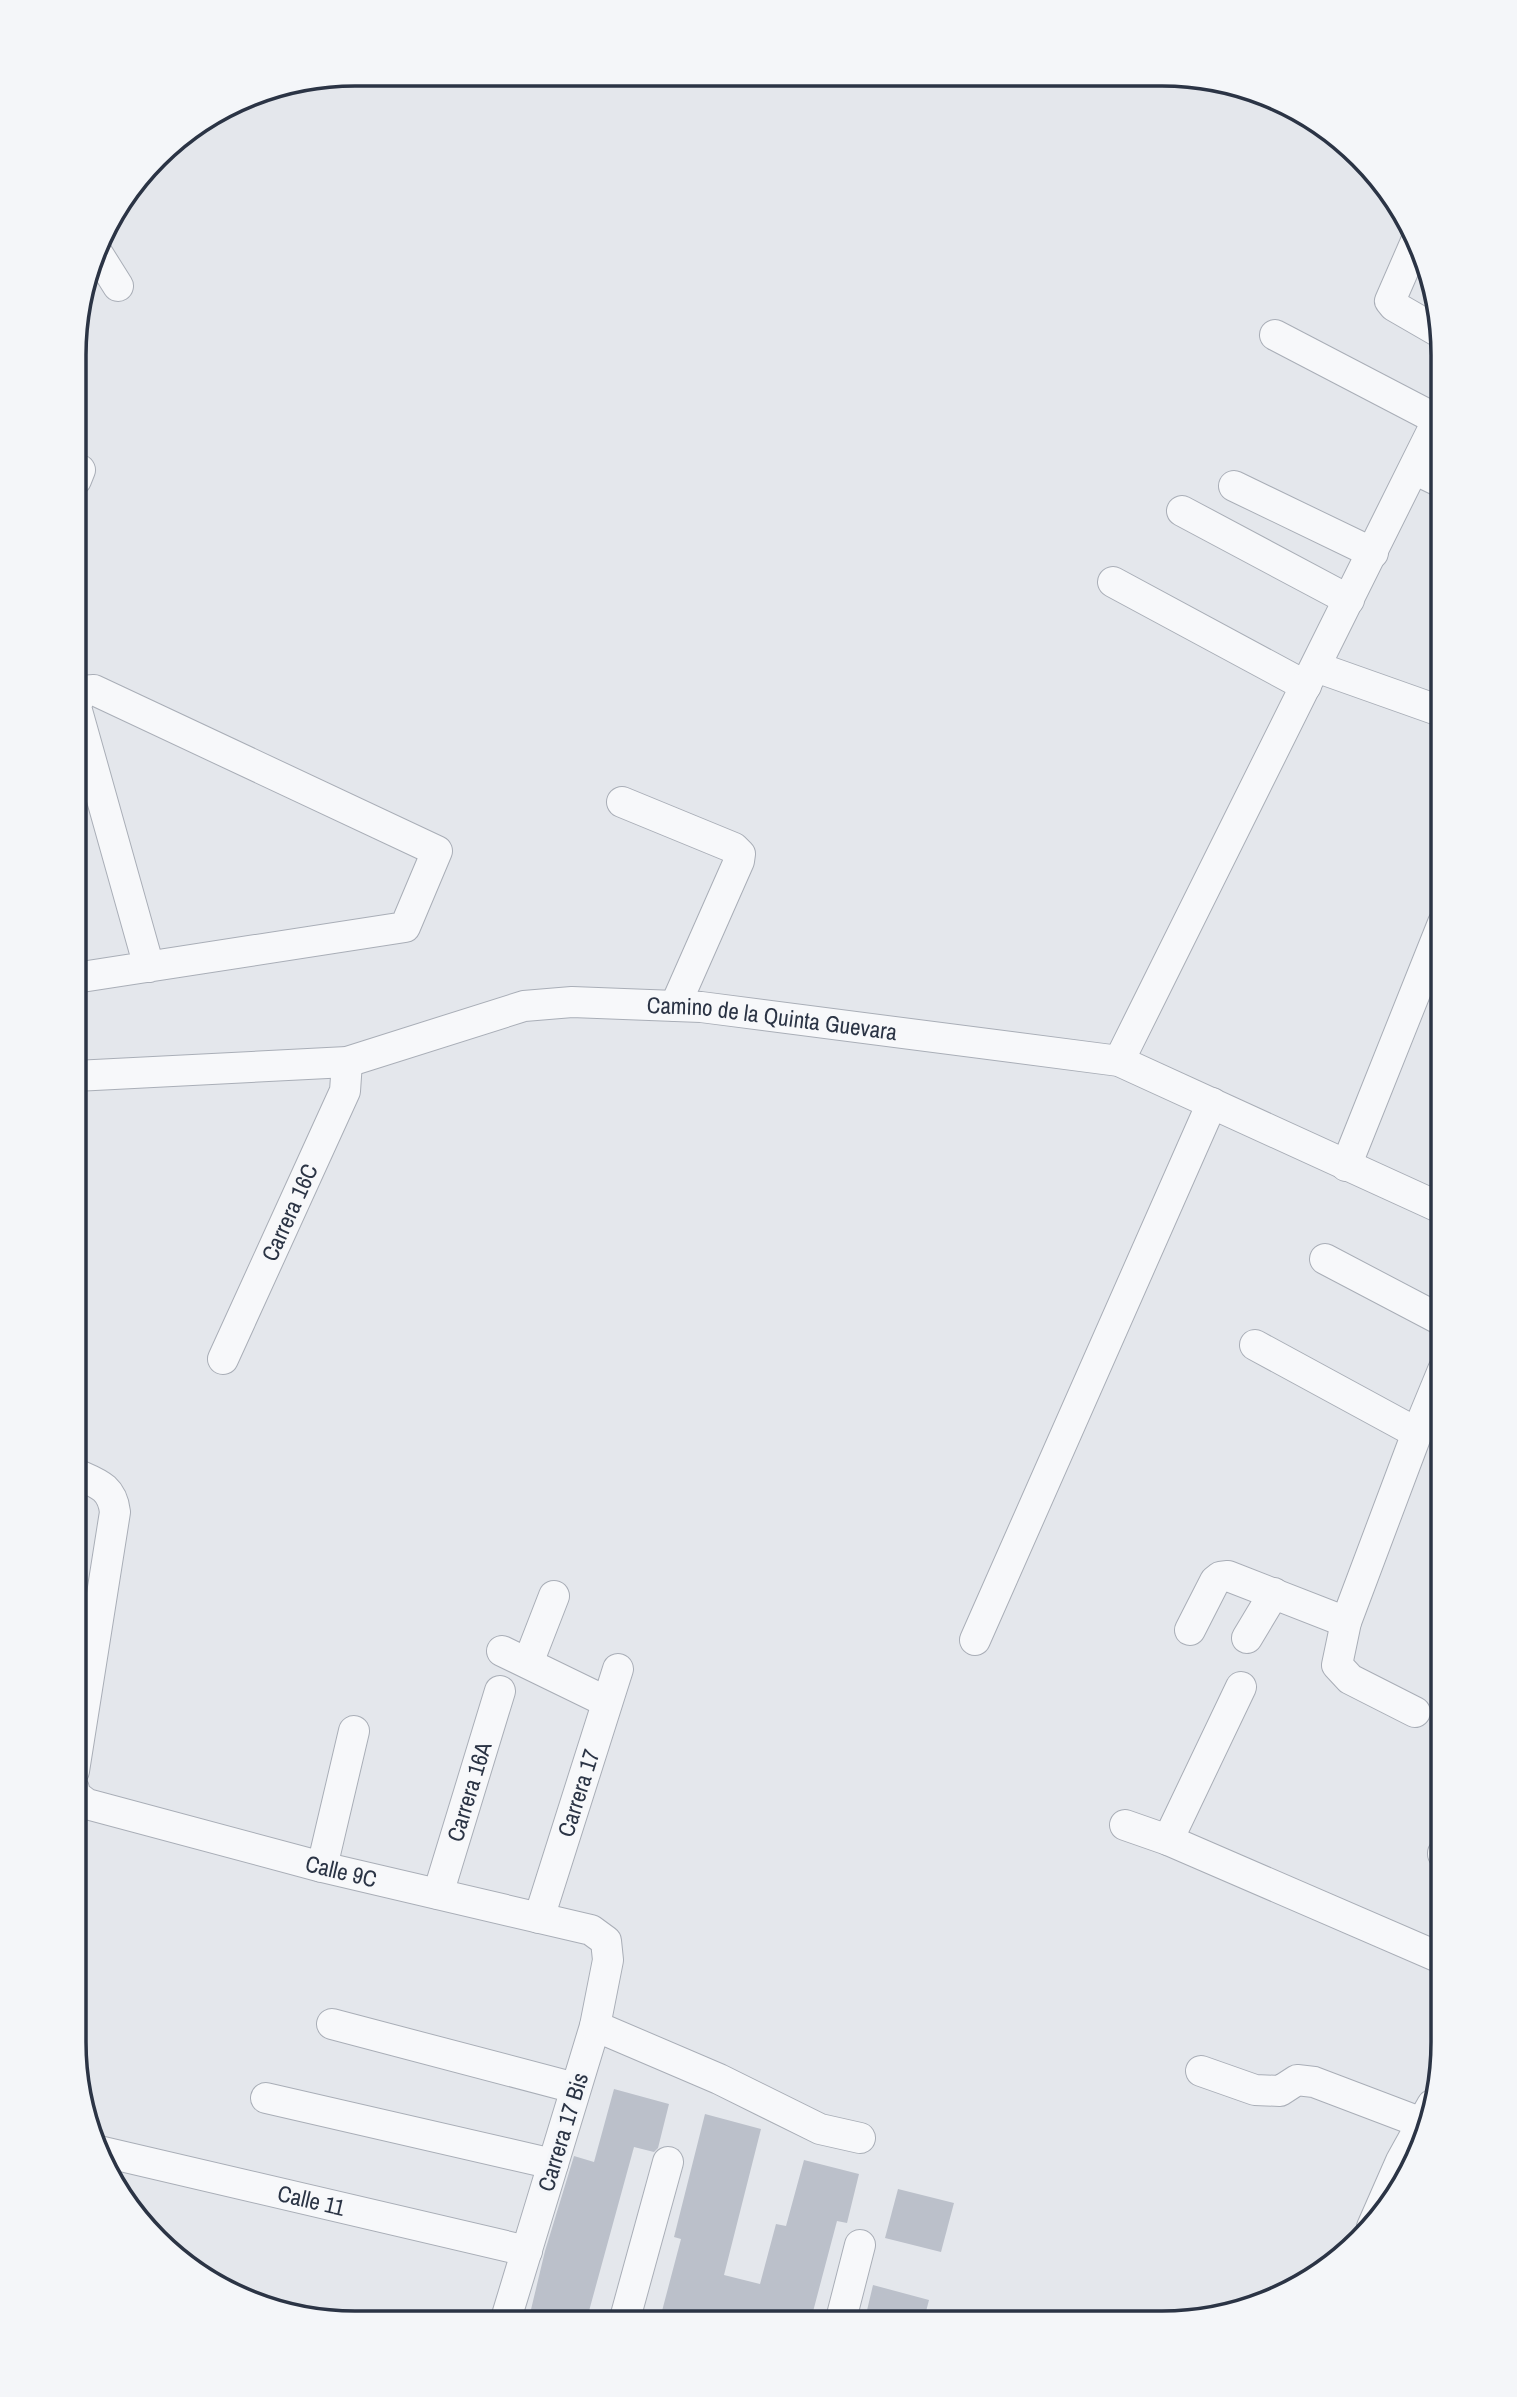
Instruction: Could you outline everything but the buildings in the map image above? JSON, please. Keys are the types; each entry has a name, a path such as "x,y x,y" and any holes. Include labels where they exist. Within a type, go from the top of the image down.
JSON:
{"street":[{"path":"1411,252 1390,301 1430,327"},
{"path":"102,261 118,286"},
{"path":"1275,335 1431,417"},
{"path":"1119,1061 1431,438"},
{"path":"1414,469 1431,477"},
{"path":"1234,486 1373,553"},
{"path":"1182,511 1349,600"},
{"path":"1113,582 1311,676 1431,709"},
{"path":"86,691 94,690 437,851 405,927 86,976"},
{"path":"86,743 149,967"},
{"path":"622,802 734,848 740,854 675,1006"},
{"path":"1346,1166 1431,953"},
{"name":"Camino de la Quinta Guevara","path":"86,1075 347,1062 524,1006 572,1002 701,1007 1119,1061 1431,1204"},
{"name":"Carrera 16C","path":"223,1359 345,1091 347,1062"},
{"path":"975,1640 1212,1103"},
{"path":"1325,1259 1431,1315"},
{"path":"1255,1346 1417,1433"},
{"path":"1415,1712 1350,1679 1337,1665 1346,1622 1431,1399"},
{"path":"86,1479 103,1487 114,1497 115,1512 86,1705"},
{"path":"1190,1630 1215,1581 1228,1576 1346,1622"},
{"path":"1247,1638 1274,1593"},
{"path":"554,1596 515,1657 607,1702"},
{"name":"Carrera 17","path":"539,1918 618,1669"},
{"path":"1168,1840 1241,1687"},
{"name":"Carrera 16A","path":"438,1894 500,1691"},
{"path":"322,1867 354,1731"},
{"name":"Calle 9C","path":"86,1801 322,1867 592,1930 606,1941"},
{"path":"1125,1825 1168,1840 1431,1954"},
{"name":"Carrera 17 Bis","path":"508,2311 595,2026 608,1960 606,1941"},
{"path":"332,2024 575,2088"},
{"path":"595,2026 719,2079 820,2129 860,2138"},
{"path":"1201,2071 1255,2090 1280,2091 1297,2080 1314,2082 1422,2113"},
{"path":"267,2098 553,2164"},
{"name":"Calle 11","path":"110,2154 527,2251"},
{"path":"627,2311 668,2162"},
{"path":"843,2311 860,2245"}]}
